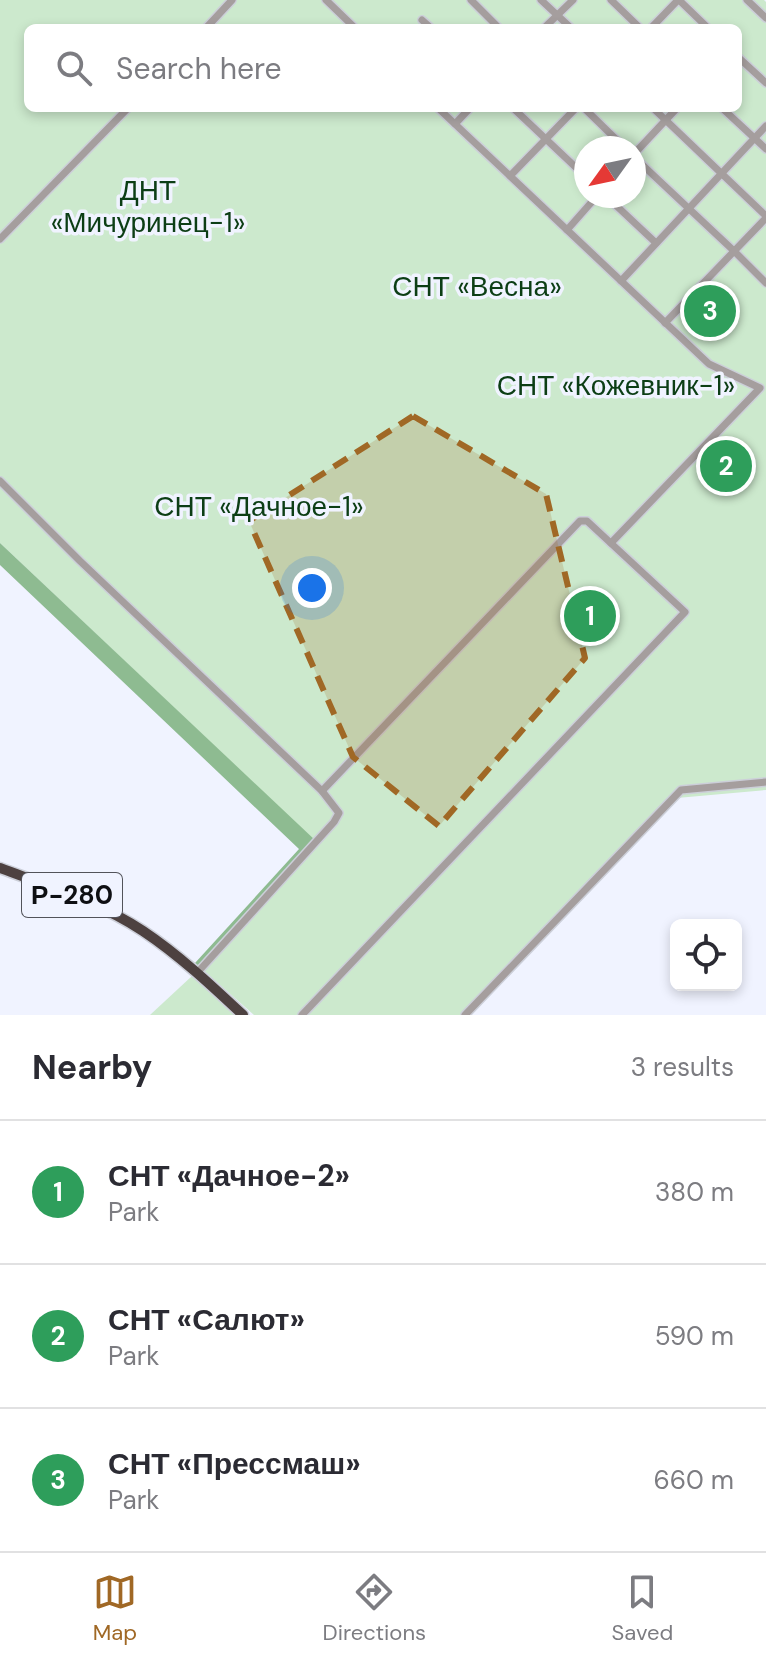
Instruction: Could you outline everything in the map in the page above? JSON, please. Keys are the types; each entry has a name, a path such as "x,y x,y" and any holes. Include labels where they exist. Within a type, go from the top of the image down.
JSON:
{"highway":[{"name":"Р-280","path":"0,868 65,892 141,930 197,973 243,1015"}],"street":[{"path":"210,24 232,0"},
{"path":"326,0 351,24"},
{"path":"471,0 495,24"},
{"path":"541,0 567,24"},
{"path":"549,24 573,0"},
{"path":"611,0 636,24"},
{"path":"655,24 679,0 704,24"},
{"path":"747,0 766,18"},
{"path":"422,20 426,24"},
{"path":"742,61 766,83"},
{"path":"0,239 124,112"},
{"path":"442,112 709,364 760,388 611,543"},
{"path":"455,124 466,112"},
{"path":"517,112 574,165"},
{"path":"510,176 572,112"},
{"path":"588,112 613,136"},
{"path":"657,112 766,217 665,323"},
{"path":"646,142 673,112"},
{"path":"726,112 766,149"},
{"path":"621,281 766,126"},
{"path":"646,167 766,283"},
{"path":"567,230 586,208"},
{"path":"619,208 656,243"},
{"path":"0,481 322,791 339,813 197,973"},
{"path":"302,1015 685,612 587,521 580,521 322,791"},
{"path":"465,1015 681,790 766,782"}],"highlighted area":[{"path":"413,416 546,494 585,658 439,826 353,757 249,521"}],"green space":[{"path":"0,0 764,0 766,790 677,798 468,1015 254,1015 201,968 315,841 0,543"},
{"path":"0,543 316,841 201,968 195,963 299,849 0,565"},
{"path":"192,976 234,1015 150,1015"}],"place":[{"name":"СНТ «Прессмаш»","path":"710,311"},
{"name":"СНТ «Салют»","path":"726,466"},
{"name":"СНТ «Дачное-2»","path":"590,616"}],"park label":[{"name":"ДНТ «Мичуринец-1»","path":"148,206"},
{"name":"СНТ «Весна»","path":"477,286"},
{"name":"СНТ «Кожевник-1»","path":"616,385"},
{"name":"СНТ «Дачное-1»","path":"259,506"}]}
